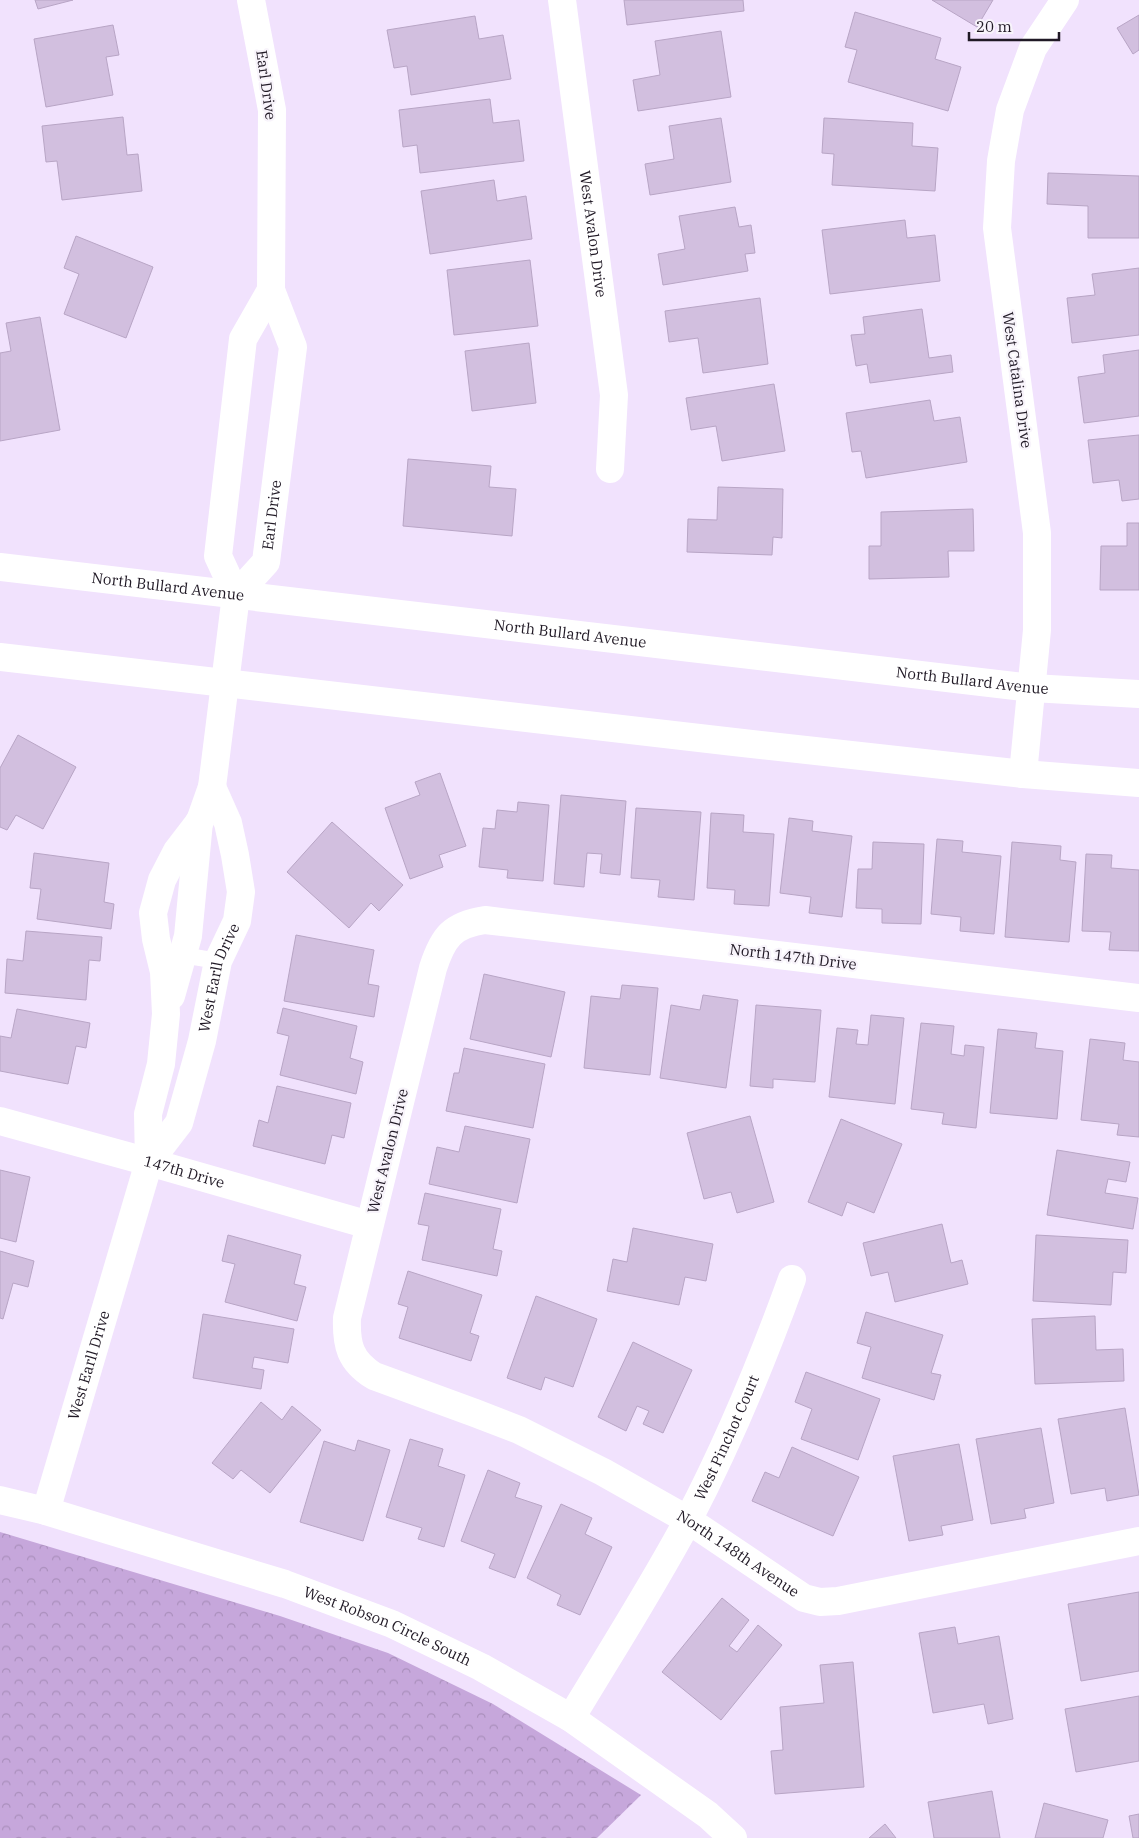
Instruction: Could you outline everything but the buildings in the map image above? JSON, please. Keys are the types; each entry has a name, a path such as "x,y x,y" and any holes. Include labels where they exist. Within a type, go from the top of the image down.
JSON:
{"street":[{"name":"Earl Drive","path":"236,595 266,562 293,347 272,290 272,110 251,0"},
{"name":"West Avalon Drive","path":"562,0 614,396 610,469"},
{"name":"West Catalina Drive","path":"1022,774 1037,630 1037,533 997,228 1000,161 1010,110 1033,48 1065,0"},
{"path":"236,595 218,556 243,339 272,290"},
{"name":"North Bullard Avenue","path":"0,567 1032,688 1139,694"},
{"name":"West Earll Drive","path":"46,1510 150,1162 148,1114 162,1064 166,1014 164,972 171,953 188,936 200,821 212,787 236,595"},
{"path":"0,657 734,742 1022,774 1139,784"},
{"name":"West Earll Drive","path":"150,1162 179,1123 202,1041 218,961 237,920 241,892 228,823 212,787"},
{"name":"West Earll Drive","path":"171,953 153,912 162,880 177,851 200,821"},
{"name":"North 147th Drive","path":"449,934 467,924 485,920 1139,998"},
{"name":"West Avalon Drive","path":"361,1368 353,1358 349,1347 346,1325 433,968 442,943 449,934"},
{"name":"147th Drive","path":"0,1122 150,1162 369,1225"},
{"name":"West Pinchot Court","path":"571,1718 641,1603 688,1520 738,1416 776,1325 792,1279"},
{"name":"North 148th Avenue","path":"361,1368 389,1383 433,1397 519,1430 603,1472 688,1520 797,1595 820,1602 838,1601 1139,1541"},
{"name":"West Robson Circle South","path":"0,1500 46,1510 285,1584 392,1624 481,1666 571,1718 708,1815 733,1838"}],"lane":[{"path":"171,953 218,961"}],"green space":[{"path":"0,1532 280,1616 388,1653 493,1704 641,1795 597,1838 0,1838"}]}
